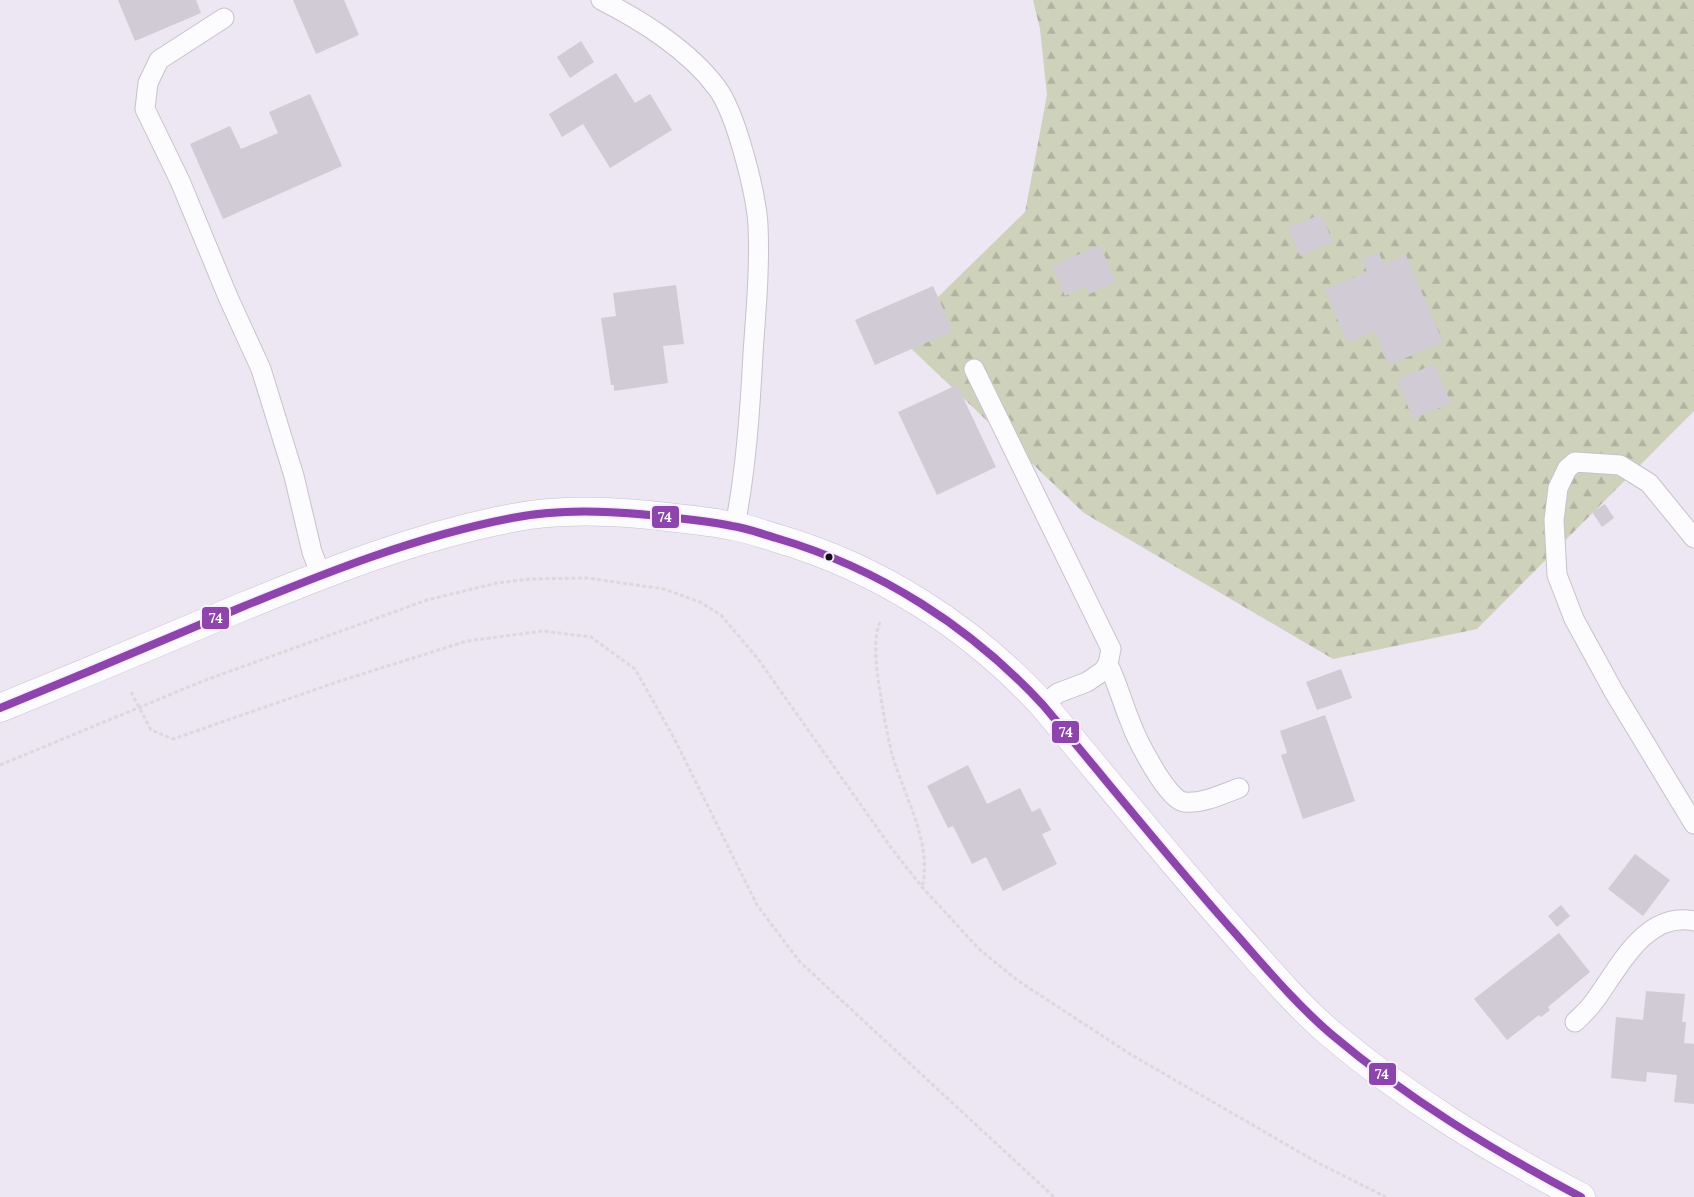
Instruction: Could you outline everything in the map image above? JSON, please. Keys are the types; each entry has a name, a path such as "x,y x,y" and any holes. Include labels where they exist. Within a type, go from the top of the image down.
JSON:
{"main road":[{"path":"0,708 321,575 429,538 515,517 563,512 638,513 735,526 814,549 894,586 982,646 1016,676 1043,705 1207,902 1284,989 1330,1034 1443,1119 1509,1160 1581,1197"}],"lane":[{"path":"601,0 632,16 677,47 717,88 733,117 749,178 758,224 756,319 749,418 735,526"},
{"path":"224,18 160,60 148,83 145,109 180,181 228,297 261,369 294,476 312,552 321,575"},
{"path":"974,369 1111,649 1108,664 1103,671 1087,682 1058,693 1043,705"},
{"path":"1694,538 1649,483 1620,465 1575,462 1567,469 1558,488 1554,520 1557,575 1574,618 1614,692 1694,824"},
{"path":"1108,664 1130,724 1159,776 1176,800 1184,802 1204,800 1239,788"},
{"path":"1575,1022 1592,1004 1630,951 1648,932 1665,922 1684,919 1694,921"}],"path":[{"path":"0,765 203,681 427,600 497,583 530,579 587,578 664,589 700,602 721,615 758,659 892,849 922,887 980,950 1026,985 1130,1054 1320,1164 1386,1197"},
{"path":"894,586 877,630 876,660 892,754 922,846 926,872 922,887"},
{"path":"117,660 138,708 151,730 173,739 340,681 467,642 543,631 591,637 635,669 674,738 757,905 799,961 1054,1197"}],"green space":[{"path":"1033,0 1694,0 1694,411 1477,629 1333,659 1084,513 898,336 1025,212 1047,95 1040,29"}],"building":[{"path":"118,0 196,0 201,13 135,41"},
{"path":"293,0 344,0 359,35 316,54"},
{"path":"581,41 594,62 570,78 557,57"},
{"path":"616,73 635,103 650,94 672,130 610,168 583,124 562,137 549,114"},
{"path":"310,94 342,166 223,219 190,144 230,126 241,149 278,133 269,112"},
{"path":"1321,214 1333,242 1300,256 1288,228"},
{"path":"1100,245 1116,282 1089,294 1086,286 1065,296 1052,266"},
{"path":"1379,253 1384,264 1406,255 1443,342 1389,365 1375,331 1347,343 1325,289 1367,272 1362,260"},
{"path":"676,285 684,344 663,346 668,383 614,391 614,385 611,385 601,318 616,316 613,293"},
{"path":"933,286 953,331 875,365 855,320"},
{"path":"1434,364 1451,403 1413,419 1397,380"},
{"path":"957,385 996,467 937,495 898,412"},
{"path":"1605,504 1614,518 1602,527 1592,512"},
{"path":"1341,669 1352,698 1317,710 1306,682"},
{"path":"1325,715 1355,801 1303,819 1281,755 1287,753 1280,731"},
{"path":"968,765 987,804 1020,788 1032,812 1040,808 1051,830 1042,834 1057,864 1003,891 986,857 972,864 953,826 948,828 927,786"},
{"path":"1635,854 1670,880 1643,916 1608,889"},
{"path":"1561,905 1570,916 1557,927 1548,916"},
{"path":"1559,933 1590,972 1548,1007 1550,1010 1541,1017 1539,1015 1507,1040 1474,999"},
{"path":"1646,991 1685,994 1682,1022 1686,1022 1684,1043 1694,1044 1694,1104 1674,1102 1677,1075 1647,1072 1646,1082 1611,1078 1616,1017 1643,1020"}],"transit line":[{"name":"74","path":"0,708 308,580 408,545 477,526 512,518 553,512 594,511 697,520 754,531 814,551 887,583 954,626 985,650 1043,705 1210,905 1281,985 1331,1034 1420,1102 1515,1161 1581,1197"}]}
